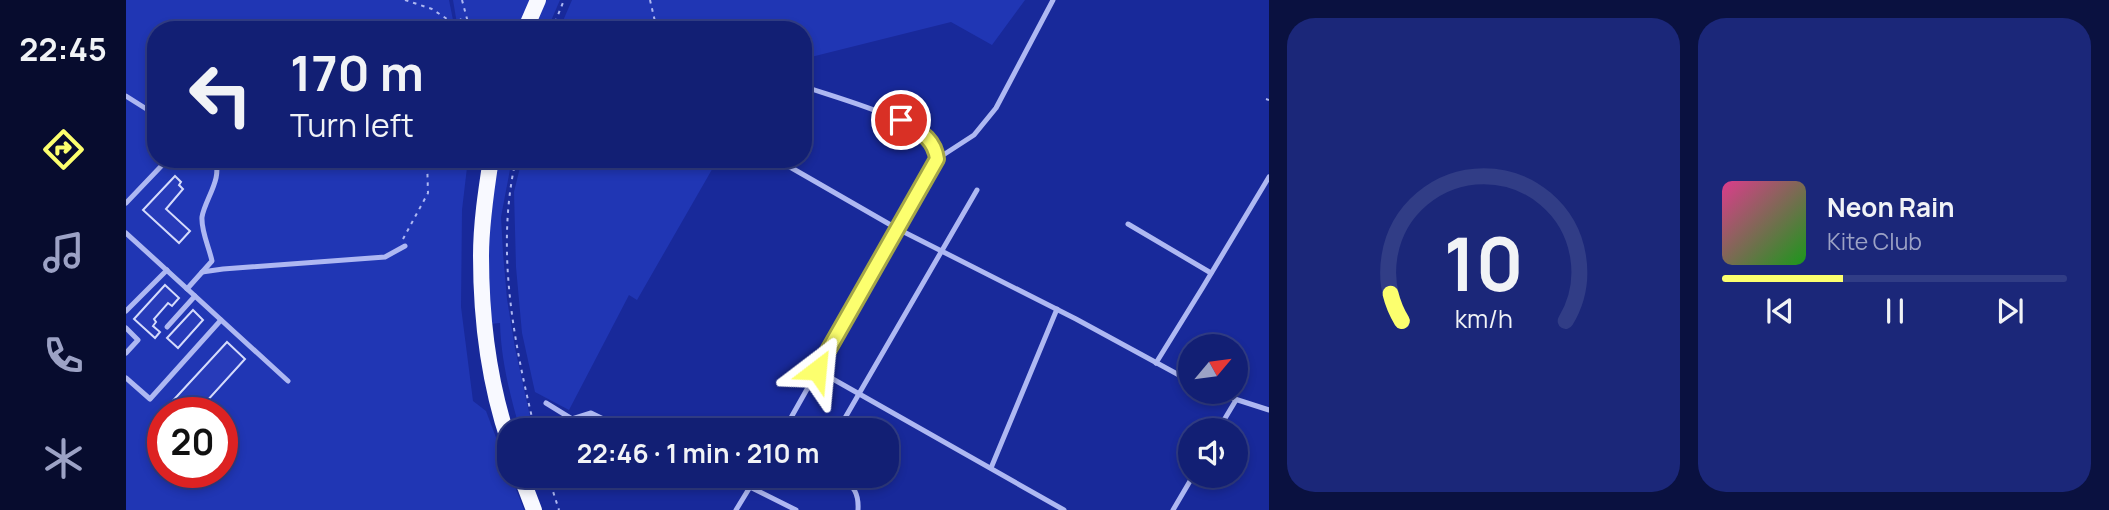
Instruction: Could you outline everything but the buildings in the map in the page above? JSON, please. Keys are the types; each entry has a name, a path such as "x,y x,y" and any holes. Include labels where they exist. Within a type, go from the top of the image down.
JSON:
{"main road":[{"path":"529,21 538,0"},
{"path":"490,168 481,254 484,318 492,371 503,418"},
{"path":"526,488 534,510"}],"lane":[{"path":"791,418 937,159 974,135 996,108 1053,0"},
{"path":"812,89 901,120 927,137 935,147 937,159"},
{"path":"127,99 147,110"},
{"path":"126,204 160,168"},
{"path":"187,289 212,261 202,220 217,168"},
{"path":"792,168 897,228 1057,309 1178,375"},
{"path":"1156,363 1266,188 1269,177"},
{"path":"846,418 976,190"},
{"path":"1128,224 1211,273"},
{"path":"126,233 288,381"},
{"path":"202,272 385,257 403,247"},
{"path":"126,311 167,270"},
{"path":"167,327 195,296"},
{"path":"991,468 1057,309"},
{"path":"126,377 150,399 221,320"},
{"path":"126,328 138,341 126,354"},
{"path":"817,370 1064,510"},
{"path":"546,404 572,418 591,413 601,418"},
{"path":"1248,404 1269,411"},
{"path":"736,510 749,488"},
{"path":"752,488 796,510"},
{"path":"852,488 859,497 858,510"},
{"path":"1173,510 1186,488"}],"path":[{"path":"405,0 432,9 450,21"},
{"path":"463,0 467,21"},
{"path":"556,21 564,0"},
{"path":"650,0 655,21"},
{"path":"457,21 466,17"},
{"path":"403,247 403,235 428,193 427,168"},
{"path":"514,168 509,189 508,264 516,345 532,418"},
{"path":"552,488 559,510"}],"shaded area":[{"path":"126,0 449,0 453,21 147,21 147,168 467,168 462,210 461,307 473,401 486,411 497,440 497,488 516,488 524,510 126,510"},
{"path":"453,0 531,0 523,21 456,21"},
{"path":"542,0 560,0 551,21 534,21"},
{"path":"572,0 1025,0 992,45 951,22 812,57 812,21 563,21"},
{"path":"494,168 510,168 501,217 503,253 515,348 530,418 517,418 502,350 500,323 490,324 487,257"},
{"path":"520,168 713,168 637,300 629,295 569,410 535,392 522,333 516,267 514,192"}],"route":[{"path":"817,370 937,159 935,147 927,137 901,120"}]}
